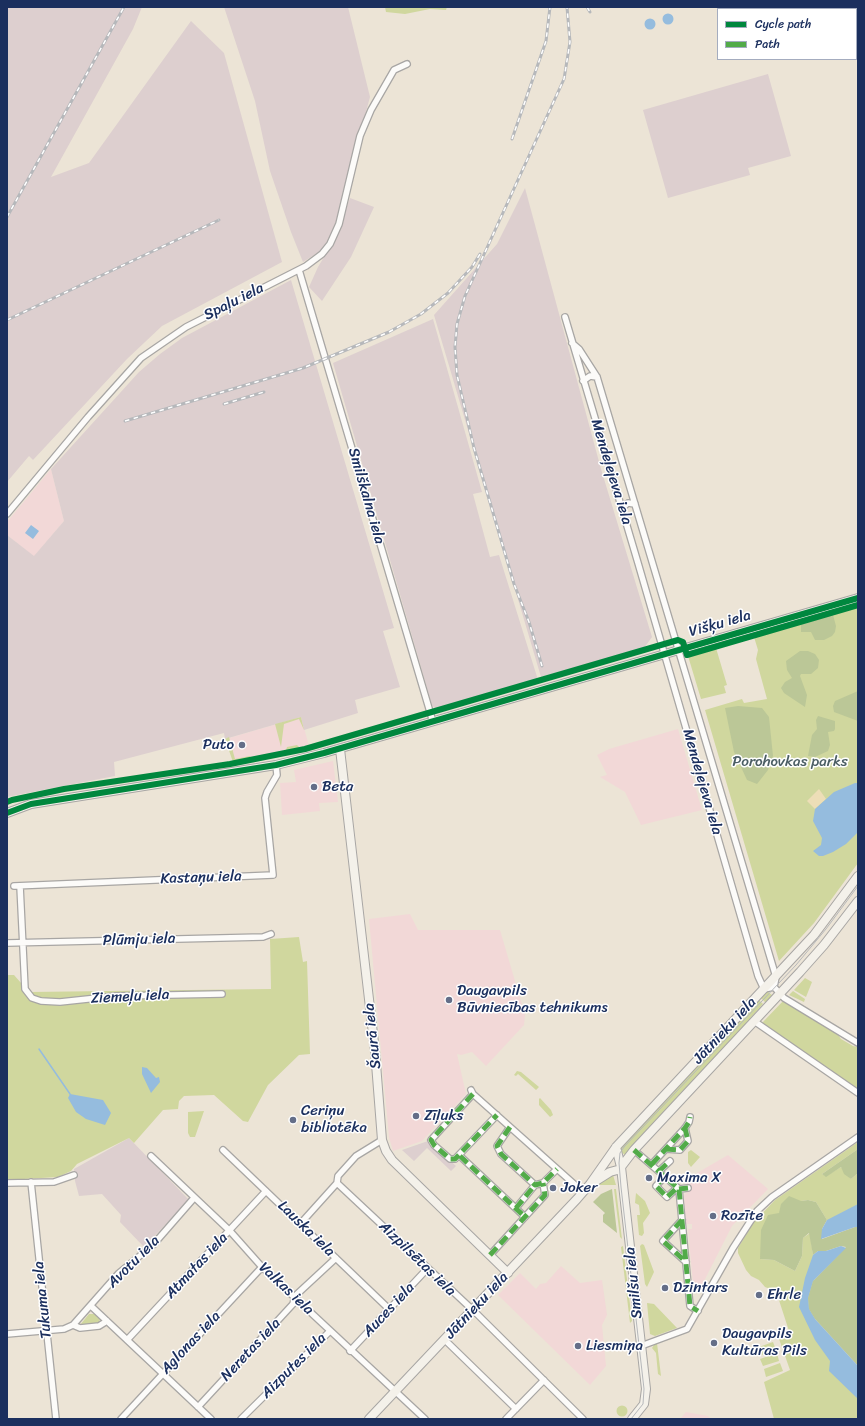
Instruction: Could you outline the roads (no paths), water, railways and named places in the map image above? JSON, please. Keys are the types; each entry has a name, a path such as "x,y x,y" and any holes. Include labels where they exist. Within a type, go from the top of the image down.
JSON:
{"street":[{"name":"Spaļu iela","path":"7,514 88,417 141,358 186,327 299,270 322,254 330,244 341,218 360,136 371,110 394,70 407,64"},
{"name":"Smilškalna iela","path":"299,270 433,722"},
{"path":"565,317 572,343"},
{"name":"Mendeļejeva iela","path":"572,343 579,349 597,377 674,641 679,650 776,977 774,987"},
{"name":"Mendeļejeva iela","path":"572,343 622,508 758,976 764,989"},
{"path":"583,381 590,376 597,377"},
{"path":"622,508 628,503 635,504"},
{"path":"638,563 646,563 651,559"},
{"name":"Višķu iela","path":"7,813 31,804 276,765 340,749 858,598"},
{"name":"Šaurā iela","path":"340,749 375,1052 382,1140 386,1151 392,1160 508,1273"},
{"name":"Kastaņu iela","path":"24,943 22,937 17,886 273,875 265,798 277,775 276,765"},
{"name":"Jātnieku iela","path":"369,1419 583,1192 616,1147 814,935 858,876"},
{"name":"Jātnieku iela","path":"590,1184 610,1172 621,1168 634,1150 824,945 858,901"},
{"name":"Plūmju iela","path":"7,943 263,937 271,934"},
{"name":"Ziemeļu iela","path":"24,943 25,989 27,994 38,1000 60,1002 116,996 222,994"},
{"path":"764,989 774,987 784,998 858,1043"},
{"path":"754,1021 858,1093"},
{"path":"496,1115 460,1156 455,1159 450,1159 431,1140 472,1092 583,1192"},
{"path":"652,1164 690,1122 690,1116"},
{"path":"510,1127 497,1146 501,1154 535,1185"},
{"path":"666,1149 680,1150 688,1141 685,1128"},
{"path":"641,1346 687,1328 733,1248 757,1211 776,1194 858,1136"},
{"path":"301,1223 337,1183 338,1176 356,1156 382,1140"},
{"name":"Smilšu iela","path":"616,1147 621,1168 646,1400 641,1410 632,1419"},
{"name":"Lauska iela","path":"223,1150 301,1223 389,1309"},
{"path":"634,1150 678,1188 690,1306 698,1311"},
{"name":"Valkas iela","path":"151,1156 230,1231 262,1267 295,1296 350,1350 425,1419"},
{"path":"460,1156 525,1217"},
{"path":"659,1171 670,1160"},
{"path":"516,1208 535,1185 543,1183 557,1169"},
{"path":"7,1183 54,1182 74,1175"},
{"path":"665,1176 656,1186 667,1197 678,1188 688,1188"},
{"name":"Tukuma iela","path":"31,1182 56,1419"},
{"name":"Aizpilsētas iela","path":"337,1183 583,1419"},
{"path":"490,1255 545,1195 543,1183"},
{"name":"Atmatas iela","path":"127,1340 266,1191"},
{"name":"Avotu iela","path":"73,1325 120,1273 153,1245 194,1198"},
{"path":"682,1220 663,1241 686,1262"},
{"name":"Neretas iela","path":"198,1407 293,1304 295,1296 336,1258"},
{"name":"Aglonas iela","path":"121,1419 162,1373 262,1267"},
{"name":"Auces iela","path":"350,1350 427,1269"},
{"path":"91,1306 211,1419"},
{"path":"7,1334 64,1329 73,1325 80,1328 99,1326 107,1321"},
{"name":"Aizputes iela","path":"241,1419 330,1331"},
{"path":"445,1340 516,1409"},
{"path":"506,1419 544,1380"}],"water":[{"path":"668,13 672,15 674,19 672,23 668,25 664,23 662,19 664,15"},
{"path":"650,18 654,20 656,24 654,28 650,30 646,28 644,24 646,20"},
{"path":"31,525 39,531 33,539 25,533"},
{"path":"858,783 858,832 846,844 833,852 819,856 813,851 821,845 822,838 813,821 815,809 834,792"},
{"path":"142,1067 147,1068 156,1078 159,1077 160,1082 151,1093 142,1074"},
{"path":"70,1094 103,1100 111,1113 105,1125 86,1119 76,1112 68,1098"},
{"path":"858,1204 858,1227 821,1239 822,1229 827,1220"},
{"path":"841,1246 846,1248 813,1281 808,1298 809,1309 815,1319 858,1366 858,1399 829,1371 830,1361 815,1340 799,1307 805,1278 813,1255 818,1251 826,1251"}],"waterway":[{"path":"39,1049 70,1094"}],"tram line":[{"path":"631,1419 643,1404 644,1389 621,1187 619,1163 620,1153 796,965 826,929 858,886"}],"railway":[{"path":"7,217 124,7"},
{"path":"512,139 546,41 550,7"},
{"path":"542,666 529,622 514,584 474,448 457,375 455,347 457,324 465,296 564,79 570,42 567,7"},
{"path":"587,7 590,12"},
{"path":"7,320 219,220"},
{"path":"125,421 303,368 389,332 421,314 448,293 472,267 480,254"},
{"path":"224,404 264,392"}],"place":[{"name":"Puto","path":"242,745"},
{"name":"Beta","path":"314,787"},
{"name":"Daugavpils Būvniecības tehnikums","path":"449,1000"},
{"name":"Zīļuks","path":"416,1116"},
{"name":"Ceriņu bibliotēka","path":"293,1120"},
{"name":"Maxima X","path":"649,1178"},
{"name":"Joker","path":"553,1188"},
{"name":"Rozīte","path":"713,1216"},
{"name":"Dzintars","path":"665,1288"},
{"name":"Ehrle","path":"759,1295"},
{"name":"Daugavpils Kultūras Pils","path":"714,1343"},
{"name":"Liesmiņa","path":"578,1346"}],"park label":[{"name":"Porohovkas parks","path":"790,762"}]}
